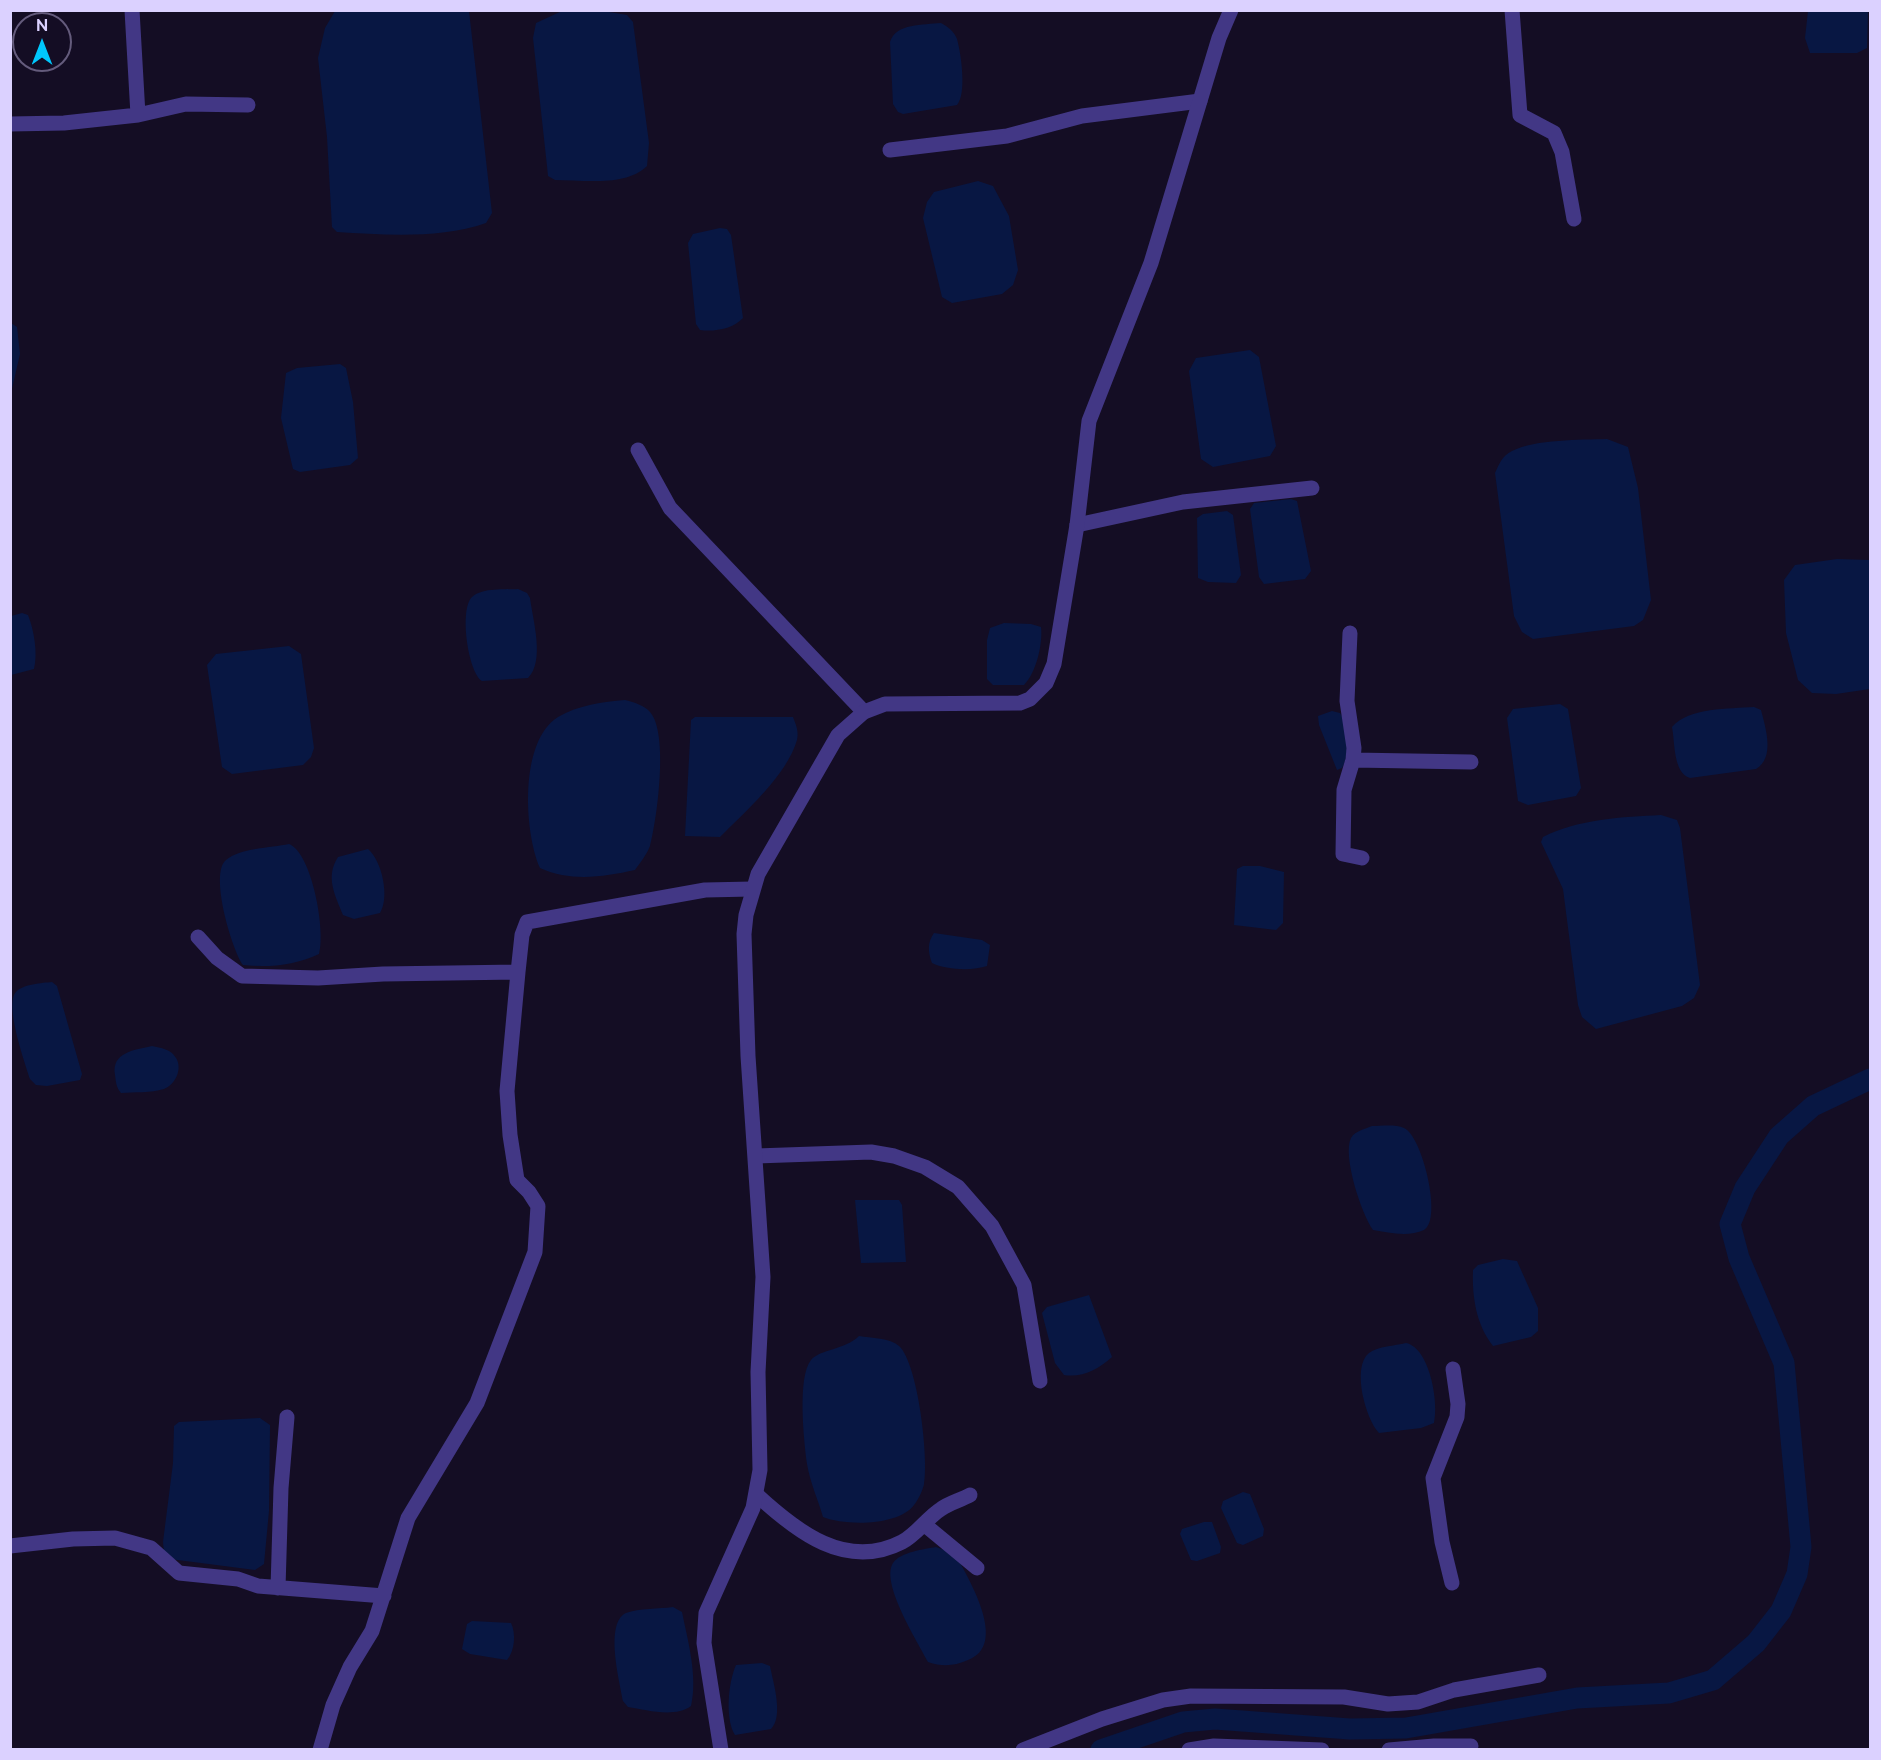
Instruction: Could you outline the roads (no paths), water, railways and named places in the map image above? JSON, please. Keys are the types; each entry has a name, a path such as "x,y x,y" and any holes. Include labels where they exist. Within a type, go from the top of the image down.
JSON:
{"street":[{"path":"132,10 138,115"},
{"path":"721,1749 704,1643 706,1613 757,1495 760,1470 758,1372 763,1277 748,1056 744,934 752,889 758,874 838,735 864,712 885,704 1020,703 1030,699 1046,683 1054,664 1077,525 1089,421 1151,263 1219,38 1232,10"},
{"path":"1512,10 1520,115 1554,133 1562,152 1574,219"},
{"path":"890,150 1007,136 1082,116 1200,102"},
{"path":"10,124 64,123 138,115 186,105 248,105"},
{"path":"638,450 670,508 864,712"},
{"path":"1077,525 1183,502 1312,488"},
{"path":"1350,633 1347,701 1353,760 1344,790 1343,854 1362,858"},
{"path":"1353,760 1471,762"},
{"path":"320,1749 333,1705 350,1667 372,1631 408,1518 477,1403 535,1252 538,1206 517,1180 512,1162 509,1124 508,1078 522,935 527,922 705,890 752,889"},
{"path":"198,937 217,958 242,976 318,978 518,972"},
{"path":"756,1156 871,1152 894,1156 925,1167 958,1186 992,1226 1024,1285 1040,1381"},
{"path":"1452,1583 1442,1542 1433,1478 1456,1417 1458,1404 1454,1369"},
{"path":"278,1588 281,1488 287,1417"},
{"path":"757,1495 792,1527 820,1543 843,1550 876,1551 902,1542 925,1525 940,1510 970,1495"},
{"path":"925,1525 977,1568"},
{"path":"10,1546 73,1539 114,1538 151,1548 179,1573 238,1579 258,1586 384,1596"},
{"path":"1023,1749 1102,1719 1163,1700 1191,1696 1344,1697 1389,1704 1418,1702 1454,1690 1539,1675"},
{"path":"1189,1749 1214,1746 1322,1749"},
{"path":"1389,1749 1471,1746"}],"water":[{"path":"597,10 627,15 633,22 649,143 647,166 638,173 616,180 555,180 548,176 533,38 536,23 562,11"},
{"path":"335,11 469,11 492,213 486,223 450,232 412,235 337,232 332,227 327,137 318,58 325,28"},
{"path":"1808,11 1868,11 1867,48 1857,53 1810,53 1805,38"},
{"path":"941,23 951,29 957,39 962,73 960,100 957,105 903,114 898,112 893,104 890,42 898,31 904,28"},
{"path":"978,181 993,186 1009,216 1018,270 1013,285 1002,294 952,303 942,297 923,218 927,202 934,192"},
{"path":"720,228 727,229 731,235 743,318 723,329 700,330 696,324 688,243 693,234"},
{"path":"11,323 17,327 20,354 11,393"},
{"path":"1250,350 1259,357 1276,446 1270,456 1213,467 1201,459 1189,371 1196,358"},
{"path":"340,364 346,368 353,402 358,458 350,465 300,472 293,469 281,418 286,373 297,368"},
{"path":"1607,439 1628,447 1638,488 1651,600 1643,620 1634,626 1533,639 1522,632 1514,616 1495,473 1506,455 1522,447 1558,441"},
{"path":"1291,499 1297,501 1311,571 1305,579 1264,584 1259,577 1250,509 1254,503"},
{"path":"1227,511 1233,515 1241,575 1236,583 1208,582 1198,578 1197,518 1203,514"},
{"path":"1837,559 1870,560 1870,689 1836,694 1812,693 1798,680 1786,633 1784,580 1795,565"},
{"path":"518,589 527,593 530,598 537,651 533,671 528,678 482,681 477,675 469,654 466,626 468,604 472,597 482,592"},
{"path":"22,613 28,615 35,642 34,669 11,675 11,616"},
{"path":"1004,623 1031,624 1041,627 1038,658 1024,685 993,685 987,679 987,640 990,628"},
{"path":"289,646 301,654 314,748 311,757 303,765 232,774 222,767 207,665 216,654"},
{"path":"625,700 642,706 650,712 656,723 659,738 660,777 649,849 635,870 611,875 575,877 540,868 528,811 528,788 536,746 545,729 558,717 591,705"},
{"path":"1560,704 1568,709 1581,788 1576,796 1528,805 1518,801 1507,718 1513,709"},
{"path":"1754,707 1761,710 1767,734 1766,758 1762,764 1756,769 1690,778 1684,775 1678,764 1672,727 1679,720 1699,712"},
{"path":"1332,711 1340,713 1343,718 1347,740 1345,763 1337,770 1319,725 1318,716"},
{"path":"695,717 793,717 797,728 797,740 792,753 775,779 753,805 720,837 685,836 691,720"},
{"path":"1661,815 1677,820 1680,828 1700,985 1694,998 1682,1006 1596,1029 1582,1017 1578,1005 1563,889 1541,842 1543,837 1571,826 1616,818"},
{"path":"289,844 297,850 304,862 315,894 319,911 321,943 319,954 282,965 243,965 233,944 224,912 221,895 221,868 226,860 239,853"},
{"path":"368,849 381,870 384,889 383,906 380,913 354,919 343,915 333,886 332,872 338,857"},
{"path":"1243,866 1260,866 1284,872 1283,923 1276,930 1234,925 1237,869"},
{"path":"934,933 982,940 990,945 987,966 960,969 932,963 929,948"},
{"path":"52,982 57,986 82,1074 80,1080 47,1086 36,1085 30,1079 20,1048 12,1008 13,999 16,992 23,987"},
{"path":"152,1046 169,1051 176,1058 179,1067 172,1084 164,1089 148,1092 121,1093 116,1080 117,1061 126,1053"},
{"path":"1372,1126 1404,1128 1411,1134 1417,1145 1431,1195 1429,1223 1424,1230 1405,1234 1392,1233 1373,1230 1369,1222 1351,1171 1349,1147 1351,1138 1355,1134"},
{"path":"855,1200 899,1200 902,1205 906,1262 861,1263"},
{"path":"1503,1259 1517,1261 1538,1308 1538,1331 1531,1337 1493,1346 1487,1338 1476,1310 1473,1270 1478,1265"},
{"path":"1089,1295 1112,1357 1090,1372 1064,1375 1055,1363 1042,1313 1047,1307"},
{"path":"859,1336 891,1341 899,1346 906,1356 912,1371 921,1412 925,1472 920,1495 907,1512 884,1520 858,1523 823,1517 807,1464 803,1395 804,1380 811,1360"},
{"path":"1406,1343 1414,1347 1427,1365 1434,1390 1434,1423 1421,1428 1379,1433 1369,1417 1362,1393 1361,1370 1364,1360 1369,1353 1377,1349"},
{"path":"260,1418 270,1425 269,1511 264,1564 255,1570 170,1559 164,1552 163,1542 173,1463 174,1426 179,1422"},
{"path":"1243,1492 1250,1494 1264,1529 1263,1536 1243,1545 1237,1543 1221,1508 1223,1501"},
{"path":"1204,1522 1212,1522 1221,1547 1220,1553 1197,1561 1191,1560 1180,1534 1182,1529"},
{"path":"936,1547 955,1554 976,1595 986,1626 985,1641 980,1652 968,1660 953,1665 928,1662 896,1598 890,1572 893,1563 901,1556"},
{"path":"673,1607 682,1612 689,1647 693,1671 691,1706 677,1712 628,1707 623,1701 615,1654 616,1628 619,1619 631,1611"},
{"path":"472,1621 511,1623 514,1642 507,1660 470,1654 462,1649 467,1624"},
{"path":"762,1663 770,1666 777,1699 775,1723 771,1729 735,1735 730,1720 729,1701 731,1681 736,1665"}],"waterway":[{"path":"1101,1750 1183,1722 1215,1719 1350,1729 1406,1728 1577,1698 1669,1693 1713,1680 1756,1643 1781,1611 1797,1574 1801,1547 1784,1363 1739,1258 1730,1224 1745,1188 1779,1136 1813,1106 1870,1079"}]}
